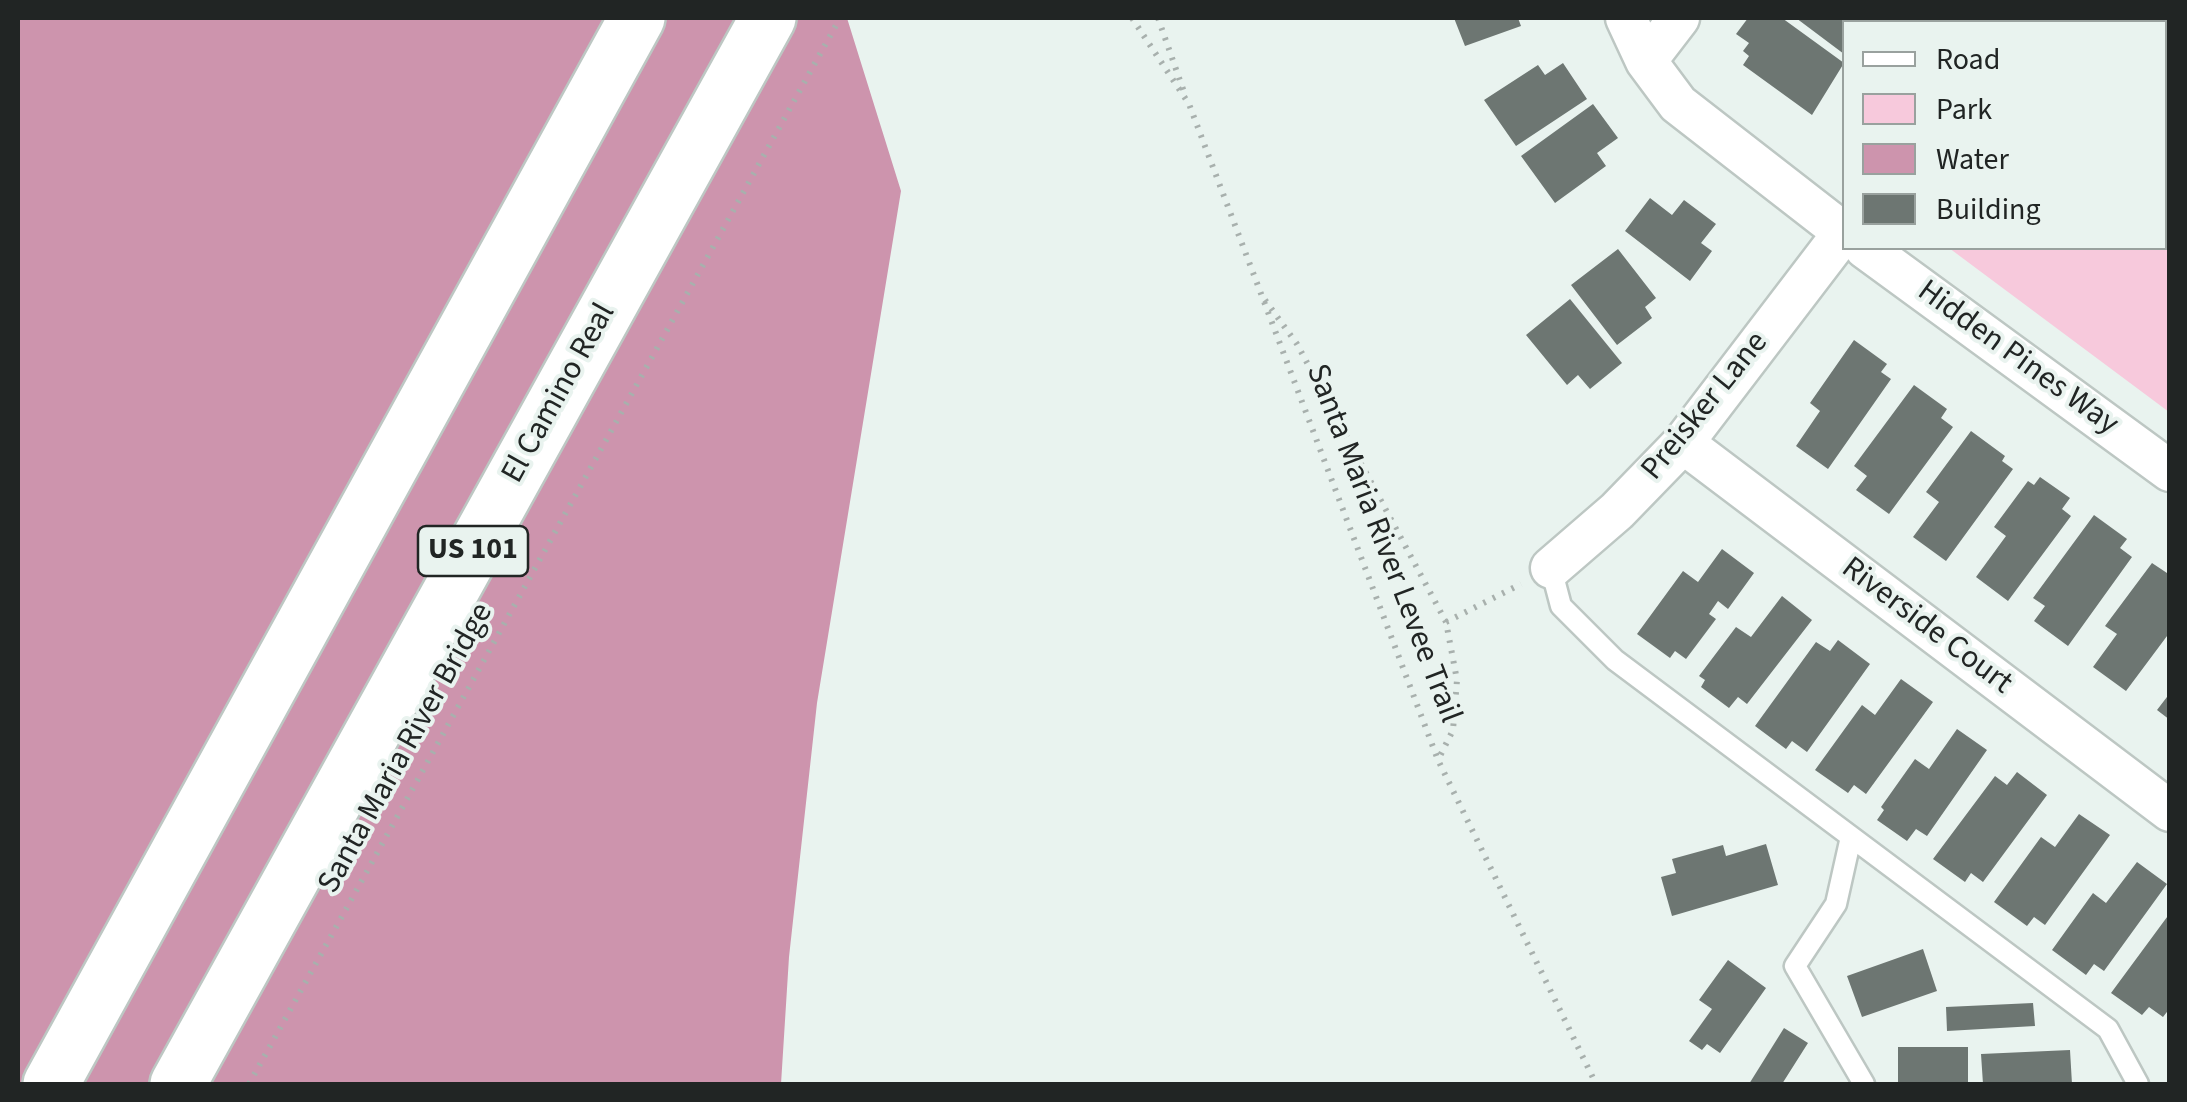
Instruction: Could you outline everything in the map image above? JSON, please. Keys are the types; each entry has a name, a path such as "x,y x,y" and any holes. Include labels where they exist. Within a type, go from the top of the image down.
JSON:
{"highway":[{"path":"51,1084 637,18"},
{"name":"El Camino Real","path":"178,1084 768,18"}],"street":[{"path":"1626,18 1646,61 1678,104 1842,230"},
{"path":"1646,61 1678,18"},
{"name":"Preisker Lane","path":"1552,568 1618,511 1683,443 1842,235"},
{"name":"Hidden Pines Way","path":"1868,250 2170,471"},
{"name":"Riverside Court","path":"1683,443 2170,811"}],"lane":[{"path":"1552,568 1561,606 1615,660 2108,1029 2138,1084"},
{"path":"1852,837 1836,904 1795,966 1864,1084"}],"path":[{"name":"Santa Maria River Bridge","path":"249,1084 840,18"},
{"name":"Santa Maria River Levee Trail","path":"1132,18 1189,104 1438,760 1596,1084"},
{"path":"1158,18 1189,104"},
{"path":"1258,291 1296,344 1446,622 1457,680 1453,730 1438,760"},
{"path":"1446,622 1552,568"}],"green space":[{"path":"2169,18 2169,412 1952,250 2167,250 2167,20 2064,20"}],"water":[{"path":"18,18 847,18 901,191 817,703 789,957 781,1084 18,1084"}],"building":[{"path":"1454,18 1518,18 1521,26 1465,46"},
{"path":"1748,18 1782,18 1842,62 1812,115 1743,65 1749,56 1743,51 1749,43 1736,34"},
{"path":"1796,18 1884,18 1842,20 1842,52"},
{"path":"1563,63 1587,99 1516,146 1484,100 1538,65 1545,75"},
{"path":"1593,104 1618,138 1597,153 1606,166 1555,203 1521,156"},
{"path":"1650,198 1672,215 1684,200 1716,224 1701,243 1712,251 1690,281 1625,231"},
{"path":"1618,249 1656,298 1645,307 1652,318 1617,345 1571,285"},
{"path":"1570,299 1622,363 1590,389 1578,375 1567,385 1526,335"},
{"path":"1854,340 1887,364 1881,372 1891,379 1828,469 1796,446 1820,411 1810,403"},
{"path":"1914,385 1947,409 1941,418 1953,427 1889,514 1856,490 1867,476 1854,466"},
{"path":"1971,431 2005,456 2002,461 2013,469 1946,561 1913,537 1939,502 1926,492"},
{"path":"2040,477 2070,498 2062,509 2071,516 2008,601 1976,577 2006,536 1994,527 2028,481 2034,485"},
{"path":"2094,515 2127,539 2120,548 2132,557 2068,646 2034,621 2045,606 2033,598"},
{"path":"1722,549 1754,573 1728,609 1718,601 1709,614 1716,619 1686,659 1675,651 1670,658 1637,634 1683,571 1698,582"},
{"path":"2152,563 2170,575 2170,632 2126,691 2093,667 2117,634 2105,626"},
{"path":"1782,596 1812,620 1747,704 1738,697 1729,708 1701,687 1705,680 1699,676 1736,627 1751,637"},
{"path":"1838,640 1870,664 1807,752 1792,741 1786,749 1755,726 1816,642 1830,651"},
{"path":"1901,679 1933,702 1866,794 1854,785 1848,793 1815,770 1862,705 1875,715"},
{"path":"2170,693 2170,720 2157,710"},
{"path":"1957,729 1987,750 1927,836 1916,829 1907,841 1877,820 1884,810 1881,807 1915,759 1929,769"},
{"path":"2017,772 2047,795 1983,882 1971,873 1965,882 1933,859 1995,776 2007,785"},
{"path":"2079,814 2110,835 2045,925 2034,917 2027,926 1994,902 2041,837 2055,847"},
{"path":"1766,844 1778,885 1672,916 1661,877 1676,873 1672,859 1723,845 1726,856"},
{"path":"2137,862 2167,884 2104,971 2094,964 2086,975 2052,950 2093,893 2106,903"},
{"path":"2170,913 2170,1008 2163,1017 2149,1007 2142,1015 2111,993"},
{"path":"1923,949 1937,991 1862,1017 1847,976"},
{"path":"1728,960 1766,988 1720,1053 1707,1044 1702,1050 1689,1041 1712,1009 1699,1000"},
{"path":"2033,1003 2035,1026 1947,1031 1946,1007"},
{"path":"1784,1028 1808,1043 1782,1084 1749,1084"},
{"path":"1898,1047 1968,1047 1968,1084 1898,1084"},
{"path":"2070,1050 2072,1084 1983,1084 1981,1054"}]}
